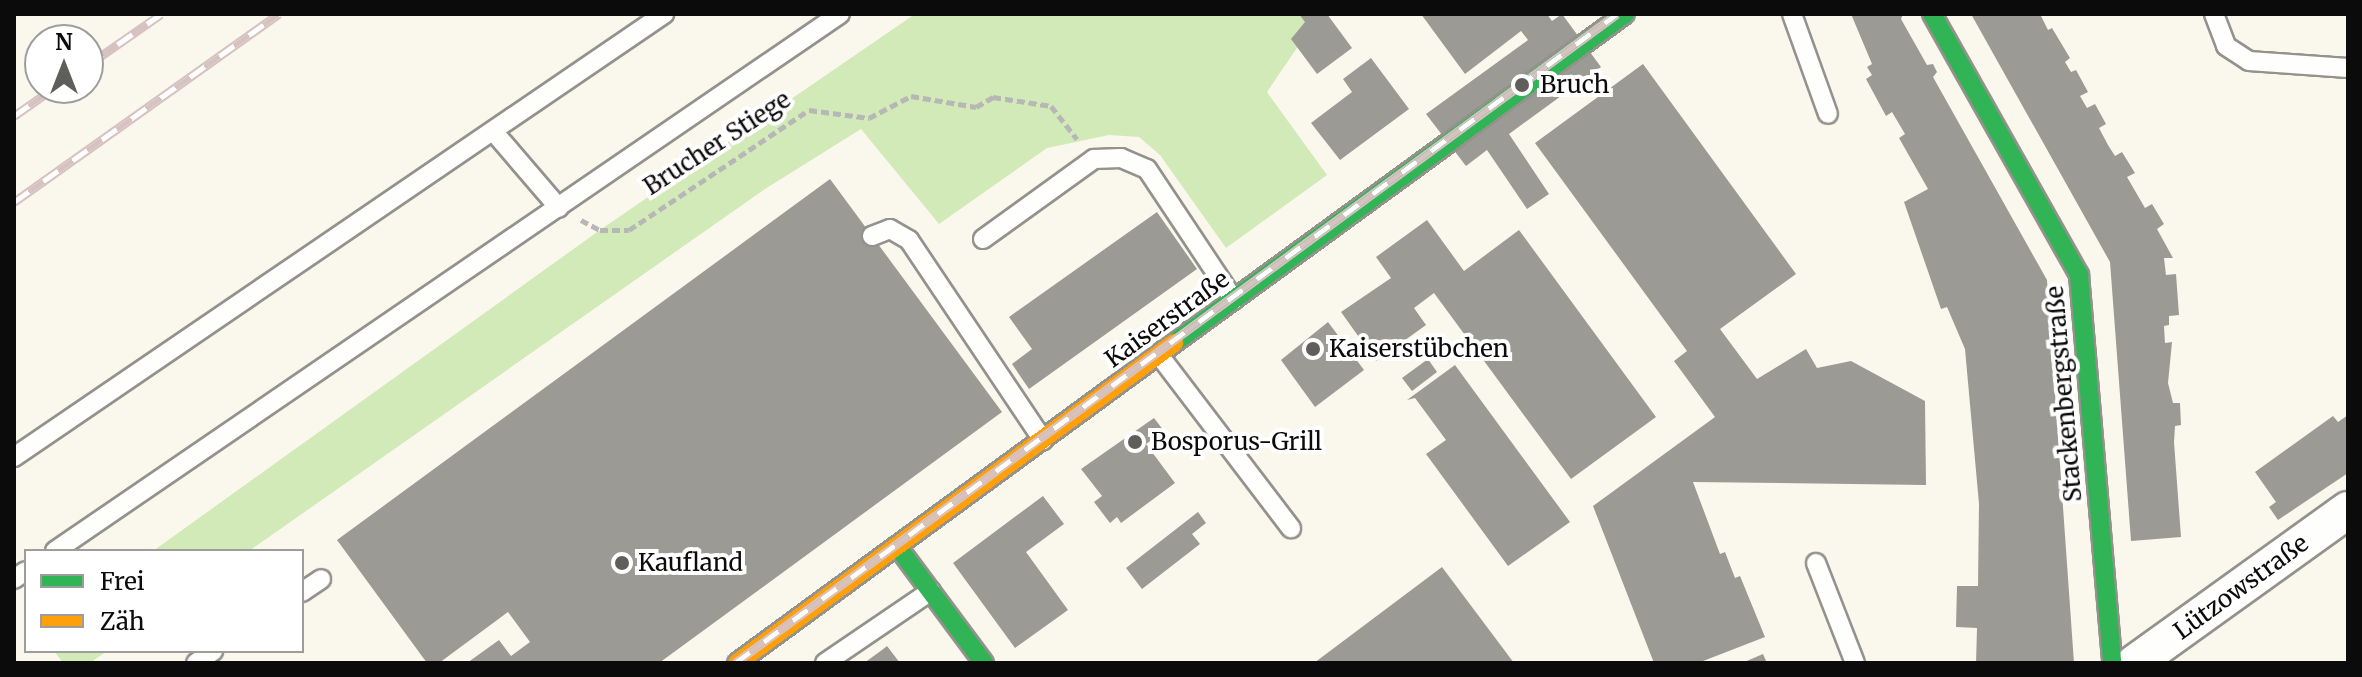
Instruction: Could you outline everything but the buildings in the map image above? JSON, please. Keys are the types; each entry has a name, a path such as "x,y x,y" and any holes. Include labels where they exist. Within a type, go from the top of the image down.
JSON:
{"main road":[{"name":"Kaiserstraße","path":"737,663 1625,14"},
{"name":"Stackenbergstraße","path":"1932,14 2079,275 2112,663"},
{"path":"897,546 984,663"}],"street":[{"name":"Lützowstraße","path":"2135,663 2348,510"}],"lane":[{"path":"14,457 664,14"},
{"path":"58,549 840,14"},
{"path":"1792,14 1828,114"},
{"path":"2214,14 2226,46 2249,61 2348,68"},
{"path":"493,131 559,208"},
{"path":"983,239 1094,159 1121,158 1147,169 1234,300"},
{"path":"872,236 890,229 909,240 1043,440"},
{"path":"1159,355 1291,528"},
{"path":"1816,563 1855,663"},
{"path":"304,591 321,579"},
{"path":"825,663 931,591"}],"path":[{"name":"Brucher Stiege","path":"559,208 600,230 629,230 809,110 869,118 911,96 976,107 993,97 1051,106 1094,159"}],"green space":[{"path":"915,14 1320,14 1267,92 1327,175 1226,248 1160,155 1139,137 1109,135 1047,148 939,224 861,129 765,189 252,549 156,549 600,230"},
{"path":"56,653 104,653 90,663 63,663"}],"railway":[{"path":"104,54 161,14"},
{"path":"14,202 279,14"},
{"path":"735,663 1617,14"},
{"path":"14,116 31,104"}],"traffic: fast":[{"path":"1174,343 1625,14"},
{"path":"1932,14 2079,275 2112,663"},
{"path":"897,546 984,663"}],"traffic: slow":[{"path":"737,663 1174,343"}],"place":[{"name":"Bruch","path":"1522,85"},
{"name":"Kaiserstübchen","path":"1313,349"},
{"name":"Bosporus-Grill","path":"1135,442"},
{"name":"Kaufland","path":"622,563"}]}
